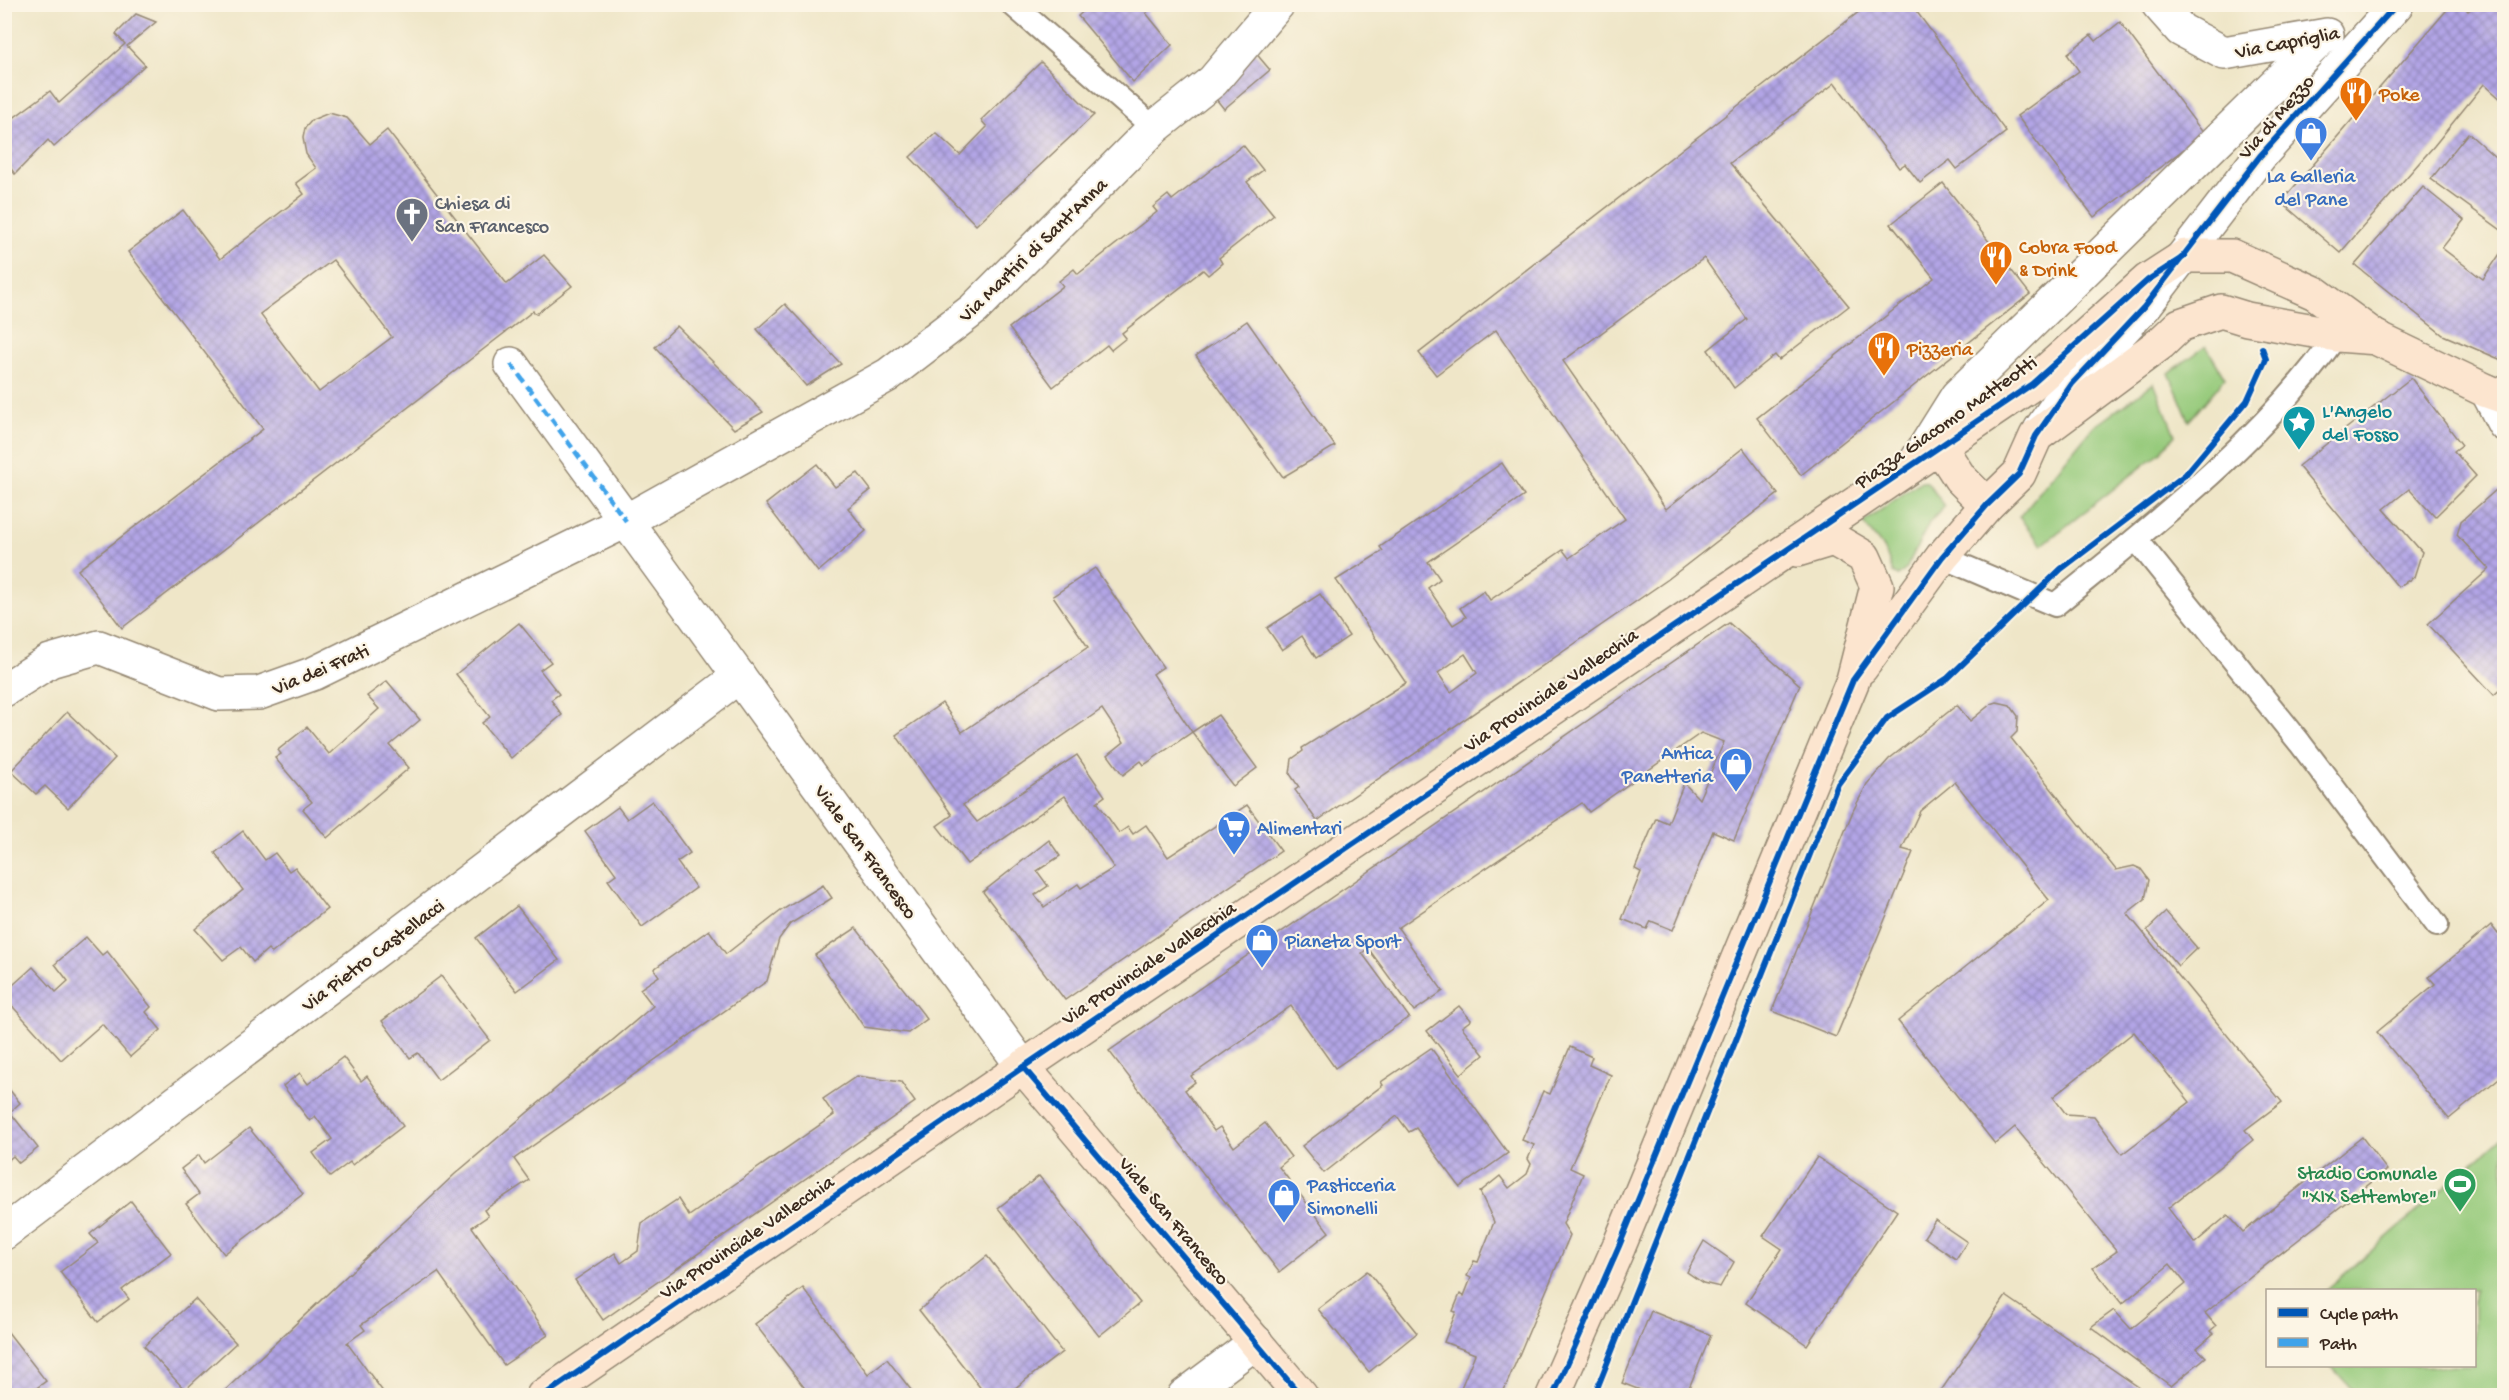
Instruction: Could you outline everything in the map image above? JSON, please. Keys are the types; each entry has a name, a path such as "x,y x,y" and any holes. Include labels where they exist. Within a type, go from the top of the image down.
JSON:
{"main road":[{"path":"2184,256 2232,256 2263,269 2314,293 2378,339 2496,394"},
{"name":"Piazza Giacomo Matteotti","path":"1772,558 2032,384 2148,280 2184,256"},
{"path":"1853,680 1942,557 1987,505 2019,474 2036,436 2161,343 2180,325 2221,311 2247,319 2337,335 2378,339"},
{"name":"Piazza Giacomo Matteotti","path":"1928,455 1960,478 1987,505"},
{"path":"1553,1395 1619,1246 1853,680 1877,586 1864,557 1833,539 1772,558"},
{"name":"Via Provinciale Vallecchia","path":"543,1395 1772,558"},
{"name":"Viale San Francesco","path":"1023,1067 1301,1395"}],"street":[{"name":"Via Martiri di Sant'Anna","path":"626,521 888,375 974,309 1154,128 1213,81 1278,4"},
{"name":"Via Capriglia","path":"2158,4 2181,30 2224,53 2323,37 2348,29 2395,7"},
{"name":"Via di Mezzo","path":"2184,256 2260,156 2395,7"},
{"path":"1928,455 1957,396 2323,37"},
{"path":"2036,436 2072,384 2144,307 2184,256"},
{"name":"Viale San Francesco","path":"511,364 1023,1067"},
{"path":"2496,394 2505,424"},
{"name":"Via dei Frati","path":"4,690 50,661 99,647 219,694 259,693 315,673 626,521"},
{"name":"Via Pietro Castellacci","path":"4,1233 740,676"},
{"path":"1185,1395 1256,1342"}],"lane":[{"path":"1012,4 1154,128"},
{"path":"1942,557 2055,605 2208,477 2313,369 2337,335"},
{"path":"2136,539 2300,743 2437,925"}],"green space":[{"path":"2206,346 2225,378 2189,421 2169,373"},
{"path":"2154,383 2175,435 2162,451 2042,545 2019,517 2092,428"},
{"path":"1921,481 1927,482 1945,506 1929,523 1906,569 1898,576 1893,573 1885,550 1863,523"},
{"name":"Stadio Comunale \"XIX Settembre\"","path":"2504,1136 2504,1395 2357,1395 2332,1367 2476,1367 2476,1289 2327,1289"}],"building":[{"path":"1092,4 1155,4 1146,13 1172,45 1133,82 1078,16"},
{"path":"1869,4 1911,4 2006,132 1957,169 1950,160 1920,183 1905,164 1899,168 1835,83 1730,163 1849,306 1779,360 1775,355 1734,388 1708,350 1747,319 1704,258 1563,361 1666,509 1743,448 1778,494 1667,580 1317,821 1295,790 1299,787 1290,774 1292,759 1303,751 1302,748 1406,683 1336,580 1383,551 1380,547 1502,463 1524,496 1428,562 1440,579 1428,588 1453,625 1466,617 1460,608 1484,591 1490,600 1563,550 1569,558 1625,519 1496,330 1436,375 1419,353","holes":["1465,654 1477,673 1451,692 1438,673"]},
{"path":"2452,4 2461,4 2468,11 2476,4 2504,4 2504,41 2502,43 2504,45 2504,102 2484,84 2434,146 2340,253 2281,202"},
{"path":"136,14 156,22 127,46 145,65 54,147 48,140 15,174 4,160 4,125 50,91 59,103 125,44 116,34"},
{"path":"2120,22 2204,134 2094,217 2017,116 2079,71 2067,54 2091,35 2096,41"},
{"path":"1254,51 1270,70 1224,109 1208,89"},
{"path":"1041,62 1094,115 976,225 910,157 936,133 960,155 987,127 981,120"},
{"path":"329,113 347,118 370,144 387,130 507,284 544,255 572,286 536,314 533,311 122,628 78,570 263,429 128,252 183,210 220,259 304,194 296,183 316,168 306,154 303,138 305,128 312,120","holes":["333,260 392,337 319,392 260,314"]},
{"path":"2468,133 2504,165 2504,232 2431,179"},
{"path":"1243,145 1263,170 1247,182 1274,215 1219,258 1222,263 1208,275 1203,270 1122,333 1126,338 1111,350 1107,345 1053,387 1009,328 1063,286 1059,281 1074,269 1078,274 1157,212 1153,207 1168,195 1172,200"},
{"path":"1943,183 2030,294 1801,475 1757,418 1934,278 1891,224"},
{"path":"2423,187 2464,220 2442,248 2476,274 2483,279 2504,248 2504,361 2443,335 2355,265"},
{"path":"785,304 841,364 806,386 757,329"},
{"path":"1247,321 1335,446 1283,477 1196,356"},
{"path":"677,326 763,412 734,429 655,347"},
{"path":"2411,378 2462,445 2454,451 2476,476 2435,517 2409,489 2384,509 2422,552 2414,577 2398,587 2298,466"},
{"path":"817,464 835,487 858,473 871,490 848,508 866,531 818,572 766,504"},
{"path":"2496,490 2504,490 2504,686 2494,695 2428,624 2489,569 2457,535 2461,521"},
{"path":"1095,568 1163,667 1153,674 1192,732 1144,765 1141,761 1123,775 1108,755 1124,742 1102,709 963,805 977,822 1077,755 1105,796 1097,802 1119,833 1128,827 1133,834 1146,825 1168,857 1247,805 1281,851 1065,1000 983,892 1049,840 1060,856 1037,871 1048,886 1035,895 1044,907 1078,884 1081,888 1114,868 1065,796 967,864 937,826 952,815 896,735 942,703 962,732 1088,647 1053,596"},
{"path":"1320,594 1349,636 1316,658 1302,636 1282,650 1267,628"},
{"path":"519,623 551,662 540,670 559,694 551,700 562,715 511,758 482,723 490,717 456,674"},
{"path":"1729,623 1800,685 1734,840 1713,831 1673,930 1651,921 1647,929 1622,919 1641,872 1635,869 1656,818 1668,823 1684,783 1699,799 1724,742 1701,733 1589,812 1582,803 1398,928 1443,991 1414,1011 1368,948 1362,953 1409,1017 1335,1068 1291,1006 1191,1076 1195,1082 1185,1090 1214,1131 1220,1127 1234,1147 1265,1123 1291,1157 1279,1167 1329,1232 1279,1272 1109,1051"},
{"path":"387,681 420,720 390,745 409,768 327,838 303,809 312,802 275,758 281,754 278,750 307,727 329,754 379,709 367,696"},
{"path":"1997,702 2010,705 2018,716 2017,732 2011,738 2116,870 2134,866 2141,869 2149,880 2145,899 2127,913 2282,1102 2245,1130 2253,1140 2168,1208 2195,1243 2228,1215 2243,1232 2362,1137 2387,1170 2205,1313 2216,1326 2210,1331 2213,1334 2197,1348 2206,1357 2171,1386 2091,1327 2114,1310 2131,1329 2186,1284 2170,1264 2122,1304 2093,1268 2117,1251 2015,1127 1995,1144 1898,1021 2049,900 1955,782 1920,811 1902,849 1913,852 1836,1037 1772,1011 1853,811 1867,784 1889,759 1957,705 1970,721 1991,704","holes":["2134,1032 2190,1102 2122,1154 2094,1116 2066,1114 2053,1097"]},
{"path":"67,712 115,758 68,808 45,786 36,794 11,771"},
{"path":"1218,715 1257,768 1233,786 1192,732"},
{"path":"652,801 690,853 677,862 696,888 642,927 608,880 616,874 585,831 618,807 627,819"},
{"path":"243,831 265,860 275,853 289,871 295,867 327,909 272,953 268,949 253,962 241,947 223,960 195,929 243,890 215,853"},
{"path":"823,885 832,898 790,924 779,939 767,981 514,1159 529,1180 484,1210 488,1216 472,1227 548,1335 504,1365 438,1272 361,1325 365,1330 347,1343 384,1393 381,1395 220,1395 455,1174 653,1006 640,989 659,976 654,969 709,930 726,954 782,910"},
{"path":"517,906 559,960 517,991 476,938"},
{"path":"2166,912 2197,948 2178,966 2147,930"},
{"path":"2491,925 2498,934 2504,928 2504,1074 2449,1119 2377,1032 2435,984 2429,977"},
{"path":"856,928 927,1019 908,1033 864,1027 815,955"},
{"path":"86,937 102,955 107,951 151,1007 146,1012 161,1030 130,1057 102,1024 61,1060 4,997 4,993 33,967 56,992 68,981 55,964"},
{"path":"441,976 490,1040 438,1080 418,1053 410,1058 382,1021"},
{"path":"1459,1006 1471,1020 1462,1027 1484,1055 1461,1074 1427,1031"},
{"path":"1570,1047 1592,1057 1589,1065 1611,1075 1570,1168 1583,1174 1563,1224 1570,1235 1502,1395 1458,1395 1475,1354 1444,1342 1456,1312 1453,1311 1460,1294 1464,1296 1471,1278 1467,1276 1474,1261 1478,1262 1494,1222 1480,1192 1500,1176 1509,1188 1527,1174 1531,1164 1528,1159 1534,1145 1522,1140 1543,1091 1550,1094"},
{"path":"1431,1048 1508,1153 1460,1187 1416,1128 1409,1132 1397,1116 1324,1173 1302,1146 1383,1085 1381,1082"},
{"path":"343,1057 361,1081 367,1076 403,1126 352,1165 350,1162 330,1177 313,1153 332,1139 315,1116 310,1121 283,1086 300,1073 308,1084"},
{"path":"857,1076 901,1082 915,1102 603,1320 575,1280 615,1253 621,1263 638,1251 642,1223 678,1199 689,1216 834,1115 823,1099"},
{"path":"5,1084 20,1103 10,1112 38,1148 19,1163 13,1156 5,1163"},
{"path":"249,1128 303,1194 224,1254 186,1204 199,1194 181,1169 199,1155 204,1163"},
{"path":"1817,1157 1897,1211 1807,1345 1746,1303 1782,1249 1763,1236"},
{"path":"1039,1176 1140,1303 1099,1336 998,1208"},
{"path":"131,1201 171,1253 122,1290 129,1299 98,1322 60,1272 98,1243 90,1234"},
{"path":"1935,1220 1967,1242 1956,1259 1924,1237"},
{"path":"1704,1241 1734,1262 1720,1287 1703,1283 1687,1272"},
{"path":"987,1256 1062,1352 1006,1395 986,1395 919,1310"},
{"path":"1367,1271 1417,1333 1369,1372 1318,1309"},
{"path":"803,1288 868,1374 887,1359 915,1395 810,1395 755,1324"},
{"path":"2006,1296 2150,1395 1938,1395"},
{"path":"195,1299 236,1343 185,1390 144,1346"},
{"path":"1651,1311 1711,1335 1686,1395 1653,1395 1622,1383"},
{"path":"4,1327 46,1381 27,1395 4,1395"}],"marked path":[{"path":"511,364 626,521"}],"cycle path":[{"path":"1553,1396 1619,1246 1853,680 1942,557 1987,505 2019,474 2036,436 2072,384 2144,307 2260,156 2397,4"},
{"path":"543,1396 1023,1067 2032,384 2148,280 2185,256"},
{"path":"1594,1396 1838,784 1887,718 1948,678 2061,569 2185,475 2247,401 2266,359 2262,348"},
{"path":"1023,1067 1301,1396"}],"place":[{"name":"Poke","path":"2356,122"},
{"name":"La Galleria del Pane","path":"2311,162"},
{"name":"Chiesa di San Francesco","path":"412,243"},
{"name":"Cobra Food & Drink","path":"1996,286"},
{"name":"Pizzeria","path":"1884,377"},
{"name":"L'Angelo del Fosso","path":"2299,451"},
{"name":"Antica Panetteria","path":"1736,793"},
{"name":"Alimentari","path":"1234,856"},
{"name":"Pianeta Sport","path":"1262,969"},
{"name":"Stadio Comunale \"XIX Settembre\"","path":"2460,1213"},
{"name":"Pasticceria Simonelli","path":"1284,1224"}]}
